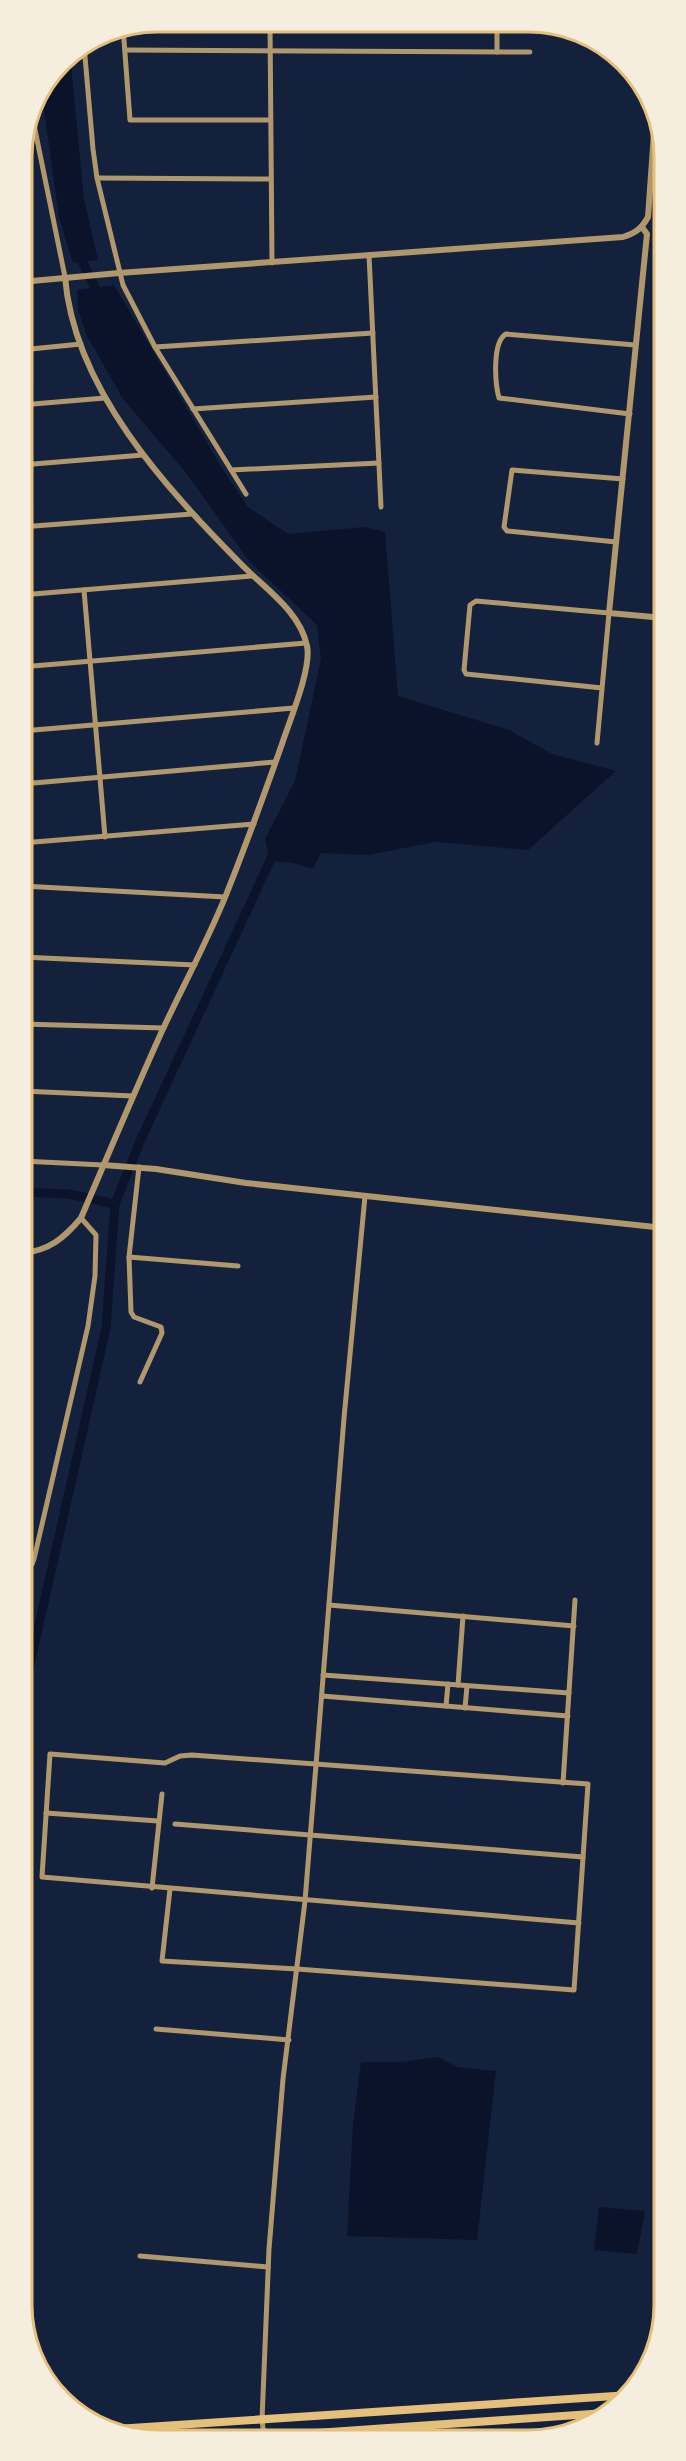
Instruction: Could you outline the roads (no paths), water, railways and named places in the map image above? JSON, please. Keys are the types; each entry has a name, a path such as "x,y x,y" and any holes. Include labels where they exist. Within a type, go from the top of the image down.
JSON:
{"main road":[{"path":"608,2396 608,2402"},
{"path":"137,2428 615,2396"},
{"path":"350,2430 592,2413"}],"street":[{"path":"270,32 272,263"},
{"path":"497,32 497,52"},
{"path":"124,36 130,120 269,120"},
{"path":"125,50 530,52"},
{"path":"85,54 97,178 119,273 155,347 246,494"},
{"path":"32,1252 60,1240 81,1218 133,1096 225,897 254,824 294,708 308,657 306,643 298,625 285,607 192,514 143,455 105,398 81,344 67,300 65,277 34,135"},
{"path":"32,281 623,237 634,234 648,217 653,146"},
{"path":"97,178 270,179"},
{"path":"597,743 647,234 642,227"},
{"path":"369,255 381,507"},
{"path":"155,347 374,333"},
{"path":"630,414 499,398 497,349 500,340 506,334 635,345"},
{"path":"32,349 81,344"},
{"path":"193,409 376,397"},
{"path":"32,404 105,398"},
{"path":"32,464 143,455"},
{"path":"231,470 379,463"},
{"path":"616,542 507,531 504,527 505,516 512,470 623,479"},
{"path":"32,526 192,514"},
{"path":"32,594 252,576"},
{"path":"84,590 105,837"},
{"path":"602,688 466,674 464,670 470,605 476,601 654,617"},
{"path":"32,666 306,643"},
{"path":"32,730 294,708"},
{"path":"32,783 275,762"},
{"path":"32,842 254,824"},
{"path":"32,887 225,897"},
{"path":"32,957 195,965"},
{"path":"32,1024 164,1028"},
{"path":"32,1091 133,1096"},
{"path":"32,1161 138,1167 246,1183 654,1227"},
{"path":"138,1167 129,1257 130,1312 134,1317 161,1327 162,1333 140,1382"},
{"path":"263,2430 268,2267 289,2040 305,1901 365,1196"},
{"path":"32,1564 88,1326 95,1276 96,1235 81,1218"},
{"path":"129,1257 238,1266"},
{"path":"563,1783 575,1599"},
{"path":"329,1605 574,1626"},
{"path":"458,1685 463,1616"},
{"path":"323,1675 569,1693"},
{"path":"446,1706 448,1684"},
{"path":"465,1708 467,1686"},
{"path":"322,1696 568,1716"},
{"path":"170,1889 162,1961 574,1990 584,1857 588,1784 192,1755 180,1756 165,1763 51,1754 42,1877 579,1923"},
{"path":"152,1888 162,1794"},
{"path":"46,1813 158,1821"},
{"path":"176,1824 584,1857"},
{"path":"156,2029 289,2040"},
{"path":"140,2256 268,2267"}],"water":[{"path":"71,65 84,199 98,260 73,263 59,217 43,103 57,80"},
{"path":"114,285 223,470 248,507 288,534 364,527 385,532 398,696 509,730 552,754 616,771 528,850 436,842 367,855 321,853 313,869 293,863 270,861 265,839 295,781 321,659 317,625 250,562 187,474 123,399 87,336 78,310 77,290"},
{"path":"437,2057 458,2067 496,2071 477,2240 347,2236 353,2124 361,2062 402,2062"},
{"path":"599,2207 645,2211 637,2254 594,2250"}],"waterway":[{"path":"82,253 83,263 100,298"},
{"path":"32,1656 106,1328 115,1204 141,1139 275,850"},
{"path":"32,1192 69,1194 115,1204"}]}
